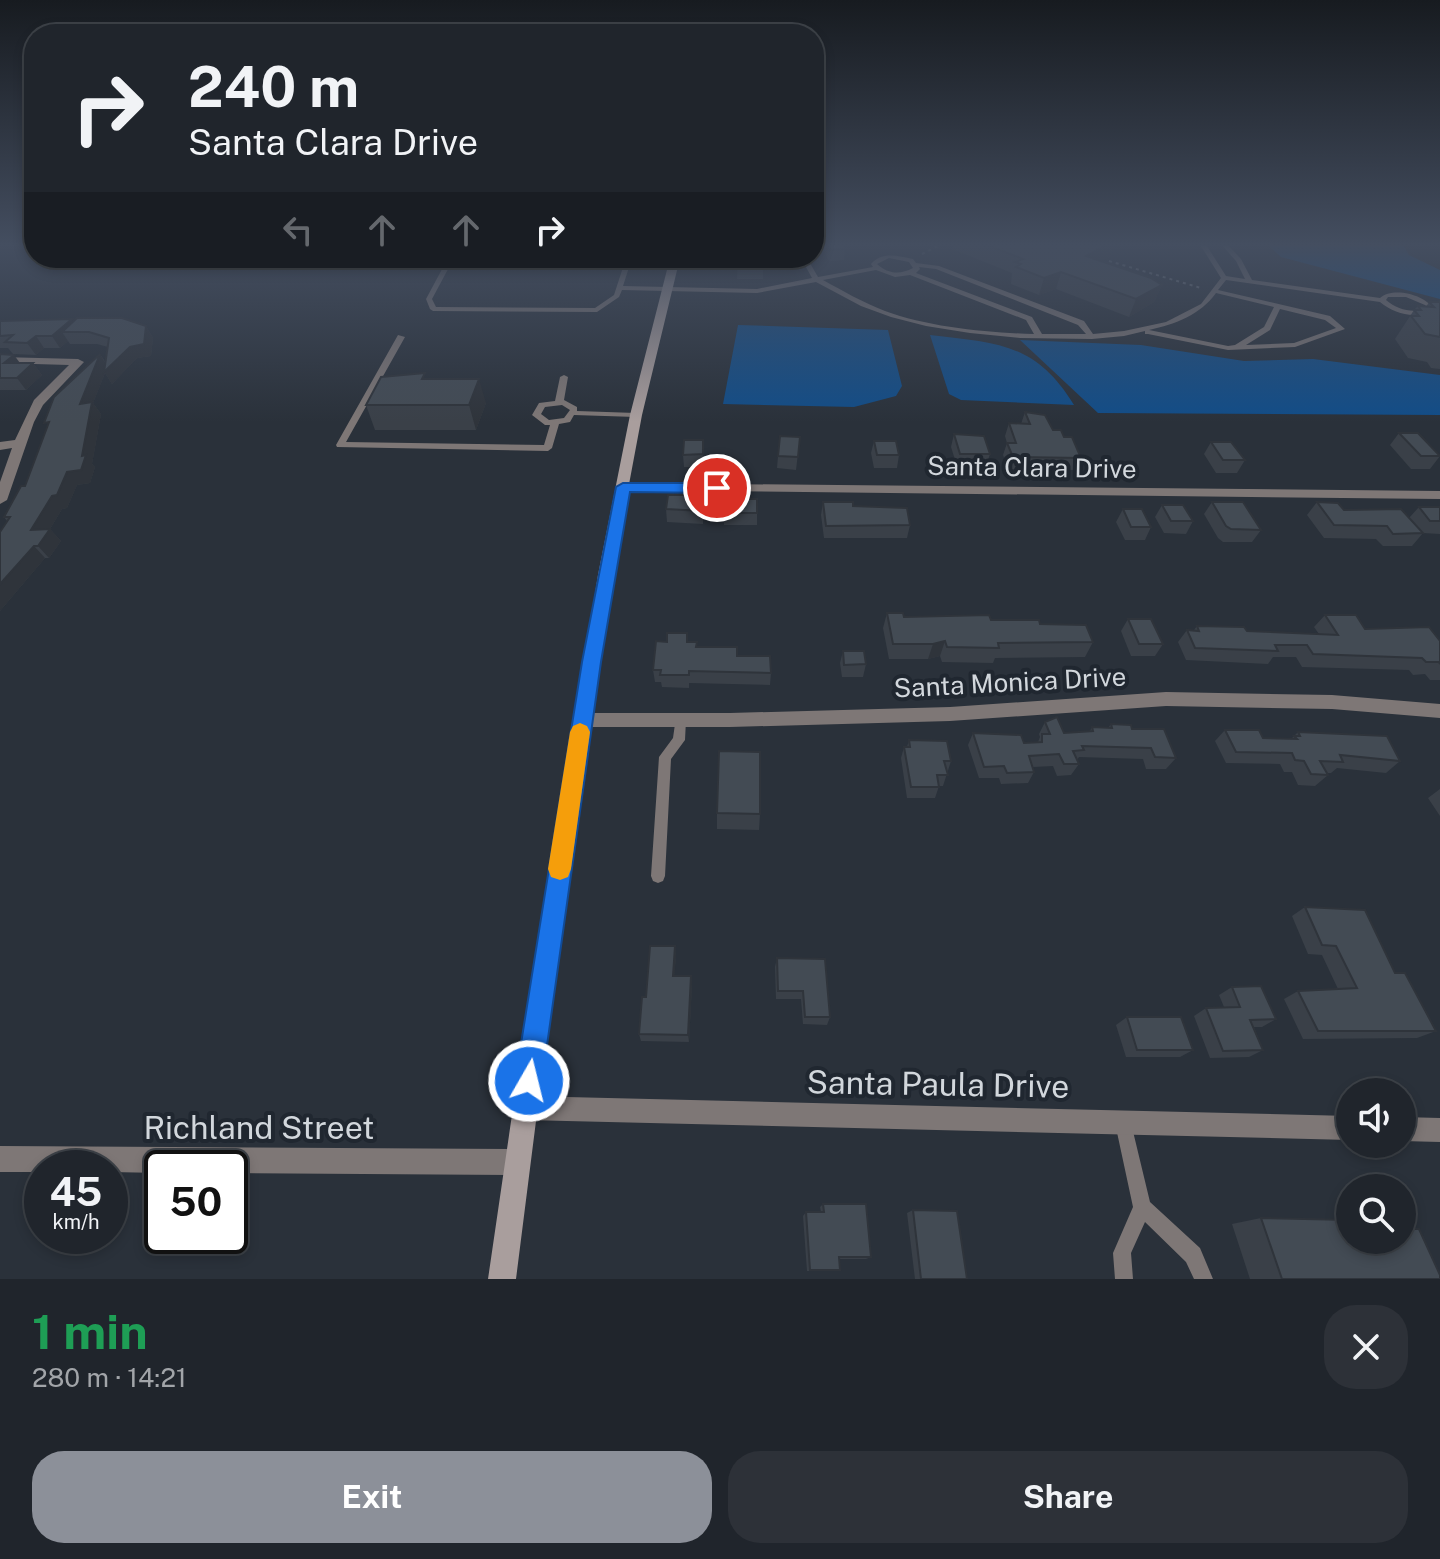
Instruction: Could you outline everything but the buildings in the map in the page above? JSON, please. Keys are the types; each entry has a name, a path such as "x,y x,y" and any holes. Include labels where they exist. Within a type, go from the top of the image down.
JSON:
{"main road":[{"path":"502,1279 582,720 636,415 663,303"}],"street":[{"path":"0,360 78,362 38,403 0,500"},
{"path":"0,446 20,443"},
{"name":"Santa Clara Drive","path":"623,487 1440,495"},
{"name":"Santa Monica Drive","path":"582,720 950,714 1166,699 1332,702 1440,711"},
{"name":"Santa Paula Drive","path":"525,1108 1336,1128"},
{"path":"1416,1129 1440,1130"},
{"name":"Richland Street","path":"0,1159 517,1162"}],"lane":[{"path":"430,303 433,309 597,310 611,303"},
{"path":"865,303 892,316 973,330 1092,337 1142,331 1180,321 1205,303"},
{"path":"987,303 1029,319 1039,336"},
{"path":"1029,303 1081,323 1092,337"},
{"path":"1142,331 1238,348 1295,345 1341,329 1327,318 1264,303"},
{"path":"1385,303 1405,312 1422,314 1431,307"},
{"path":"1426,303 1440,309"},
{"path":"1238,348 1267,328 1278,306"},
{"path":"401,337 340,445 548,448 555,423"},
{"path":"559,402 564,377"},
{"path":"574,413 572,406 559,402 542,405 536,412 543,421 555,423 567,420 574,413 636,415"},
{"path":"658,876 665,757 679,740 680,720"},
{"path":"1123,1122 1142,1207 1193,1255 1204,1279"},
{"path":"1124,1279 1122,1253 1142,1207"}],"shaded area":[{"path":"738,325 888,330 902,386 896,396 854,407 723,404"},
{"path":"930,335 995,344 1030,358 1060,385 1074,405 961,400 949,394"},
{"path":"1020,340 1141,345 1244,361 1313,359 1440,375 1440,415 1098,413"}],"slow traffic":[{"path":"560,869 580,732"}],"route":[{"path":"529,1081 591,662 623,487 717,488"}]}
